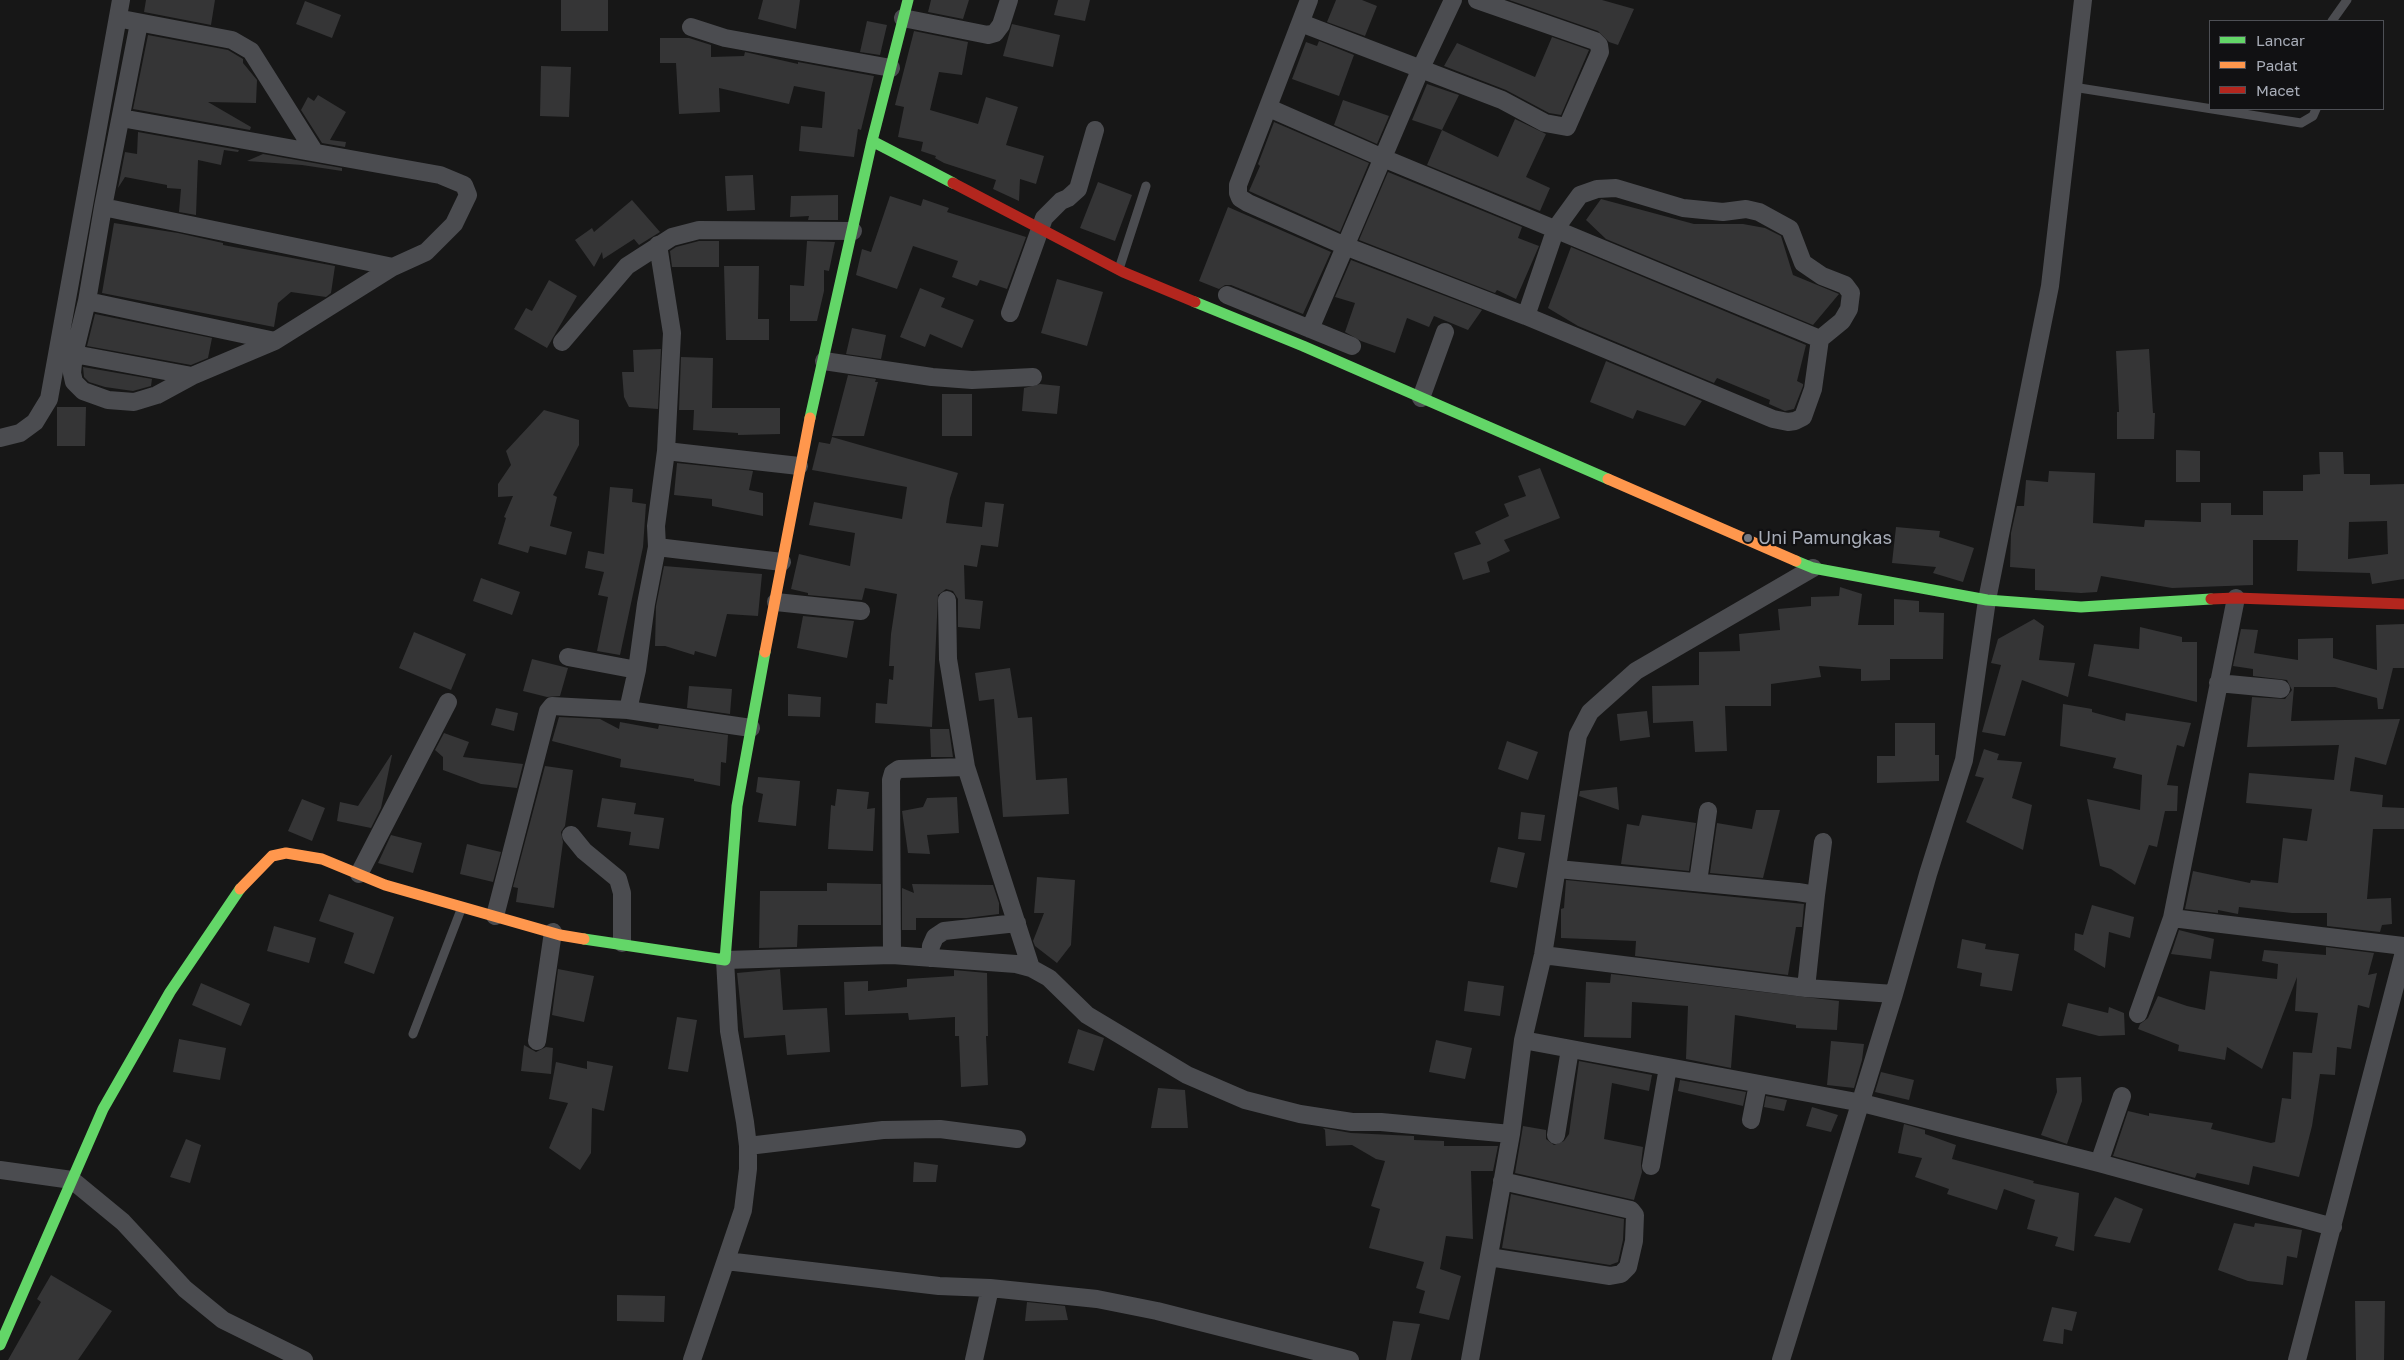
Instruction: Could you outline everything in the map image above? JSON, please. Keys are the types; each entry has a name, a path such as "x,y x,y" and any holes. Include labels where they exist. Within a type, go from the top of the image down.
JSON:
{"street":[{"path":"0,438 20,433 35,422 49,399 121,0"},
{"path":"692,1360 743,1210 748,1146 728,1031 725,960 737,806 776,602 799,466 872,141 908,0"},
{"path":"903,18 988,35 995,33 1001,25 1009,0"},
{"path":"1310,0 1238,185 1240,198 1345,246 1526,316 1773,419 1788,422 1803,417 1813,389 1820,339 1842,321 1849,308 1851,293 1845,285 1822,276 1803,263 1790,229 1759,212 1746,209 1723,212 1690,209 1616,188 1597,189 1580,195 1556,228 1526,316"},
{"path":"1310,329 1420,68 1453,0"},
{"path":"1302,23 1502,100 1545,124 1567,127 1600,52 1599,45 1594,41 1477,0"},
{"path":"1781,1360 1862,1103 1928,874 1964,760 1987,600 2050,286 2083,0"},
{"path":"118,18 232,40 251,51 314,151"},
{"path":"121,118 440,175 464,185 468,195 454,224 426,252 393,267 275,341 192,376 156,395 134,402 108,400 76,387 72,373 74,354 87,300 103,206 139,22"},
{"path":"691,27 725,38 891,68"},
{"path":"1269,108 1383,158 1556,228 1820,339"},
{"path":"1010,313 1044,218 1061,201 1068,198 1078,189 1096,130"},
{"path":"872,141 1119,270 1303,346 1813,568 1987,600 2081,607 2236,598 2404,604"},
{"path":"103,206 393,267"},
{"path":"562,342 627,266 672,236 699,230 853,231"},
{"path":"628,710 637,670 646,604 657,546 656,526 666,451 672,333 658,245"},
{"path":"1228,295 1352,346"},
{"path":"87,300 275,341"},
{"path":"1422,398 1445,332"},
{"path":"74,354 192,376"},
{"path":"824,361 932,378 972,380 1033,377"},
{"path":"666,451 799,466"},
{"path":"657,546 782,562"},
{"path":"1470,1360 1511,1134 1523,1040 1543,955 1558,869 1578,735 1590,712 1636,671 1813,568"},
{"path":"2138,1014 2172,918 2236,598"},
{"path":"947,600 948,659 966,767 1031,968"},
{"path":"776,602 861,612"},
{"path":"568,657 637,670"},
{"path":"2218,683 2281,689"},
{"path":"360,874 448,702"},
{"path":"495,916 548,711 552,706 628,710 751,728"},
{"path":"892,955 891,780 893,773 899,769 966,767"},
{"path":"1698,882 1708,811"},
{"path":"571,834 584,851 618,879 622,893 622,943"},
{"path":"1806,988 1823,842"},
{"path":"0,1345 103,1110 170,992 238,891 261,865 272,856 286,853 322,859 385,885 553,932 725,960 892,955 1016,964 1031,968 1049,978 1087,1015 1187,1076 1246,1100 1300,1114 1352,1122 1381,1122 1511,1134"},
{"path":"1558,869 1816,895"},
{"path":"2172,918 2404,946"},
{"path":"930,958 935,937 944,931 1017,923"},
{"path":"537,1041 553,932"},
{"path":"2297,1360 2401,973 2404,952"},
{"path":"1543,955 1806,988 1894,994"},
{"path":"1523,1040 1862,1103 2100,1163 2334,1227"},
{"path":"1556,1135 1570,1049"},
{"path":"1651,1166 1668,1067"},
{"path":"1751,1120 1758,1084"},
{"path":"2100,1163 2122,1096"},
{"path":"748,1146 892,1130 940,1129 1017,1139"},
{"path":"0,1170 72,1180 123,1222 185,1289 223,1320 304,1360"},
{"path":"1489,1258 1610,1276 1621,1274 1628,1267 1634,1242 1635,1215 1631,1210 1502,1181"},
{"path":"726,1261 939,1286 1061,1294 1140,1307 1350,1360"},
{"path":"974,1360 990,1288"}],"lane":[{"path":"2333,20 2347,0"},
{"path":"2073,88 2209,109"},
{"path":"2216,110 2301,123 2313,116 2316,110"},
{"path":"1119,270 1146,186"},
{"path":"413,1034 462,907"}],"building":[{"path":"146,0 215,0 211,25 144,12"},
{"path":"561,0 608,0 608,31 561,31"},
{"path":"763,0 800,0 796,29 758,19"},
{"path":"931,0 969,0 963,19 928,12"},
{"path":"1058,0 1090,0 1085,21 1054,15"},
{"path":"1336,0 1362,0 1377,6 1365,36 1327,22"},
{"path":"1509,0 1602,0 1634,9 1618,45 1609,42 1598,31"},
{"path":"305,1 341,15 332,38 296,24"},
{"path":"867,21 887,25 880,55 860,52"},
{"path":"1012,24 1060,35 1053,67 1003,56"},
{"path":"914,31 968,42 962,75 939,72 930,110 978,124 986,97 1018,107 1006,145 1044,156 1036,184 1020,179 1019,201 993,189 996,180 944,163 935,158 936,156 921,151 923,142 898,137 904,107 895,105"},
{"path":"148,35 228,50 243,59 243,63 257,80 256,103 208,102 251,127 250,130 133,109"},
{"path":"1552,37 1589,50 1561,115 1549,113 1506,90 1444,66 1457,43 1535,77"},
{"path":"660,38 689,38 711,45 711,57 744,56 745,52 798,64 798,62 874,76 861,130 858,129 854,157 799,151 801,126 822,128 825,92 794,86 789,104 719,88 720,112 679,114 676,63 660,63"},
{"path":"1319,41 1354,55 1339,96 1292,79 1306,42 1317,46"},
{"path":"541,66 571,67 569,117 540,116"},
{"path":"1427,84 1459,95 1442,130 1412,120"},
{"path":"318,95 346,112 330,140 346,142 345,147 322,143 301,110 308,97 314,101"},
{"path":"1343,100 1389,116 1377,144 1334,125"},
{"path":"1515,119 1546,134 1526,177 1550,188 1540,211 1427,165 1442,130 1498,157"},
{"path":"1274,122 1369,163 1340,232 1249,191 1260,166 1258,164"},
{"path":"138,132 239,150 238,152 224,150 221,165 198,160 196,215 179,212 181,189 167,188 167,185 125,177 118,188 125,152 137,154"},
{"path":"263,154 342,168 342,171 302,165 247,161"},
{"path":"1388,172 1522,227 1518,238 1539,246 1516,299 1497,290 1495,293 1359,240"},
{"path":"753,175 755,210 727,211 725,176"},
{"path":"1098,182 1132,195 1115,241 1080,228"},
{"path":"838,195 838,220 808,220 809,216 790,217 791,196"},
{"path":"890,196 921,206 923,199 949,208 947,212 1026,237 1007,289 980,280 977,286 952,277 958,261 913,246 897,289 856,275 862,249 871,252"},
{"path":"1601,199 1694,224 1743,224 1765,228 1781,236 1793,275 1839,294 1813,325 1606,239 1586,220"},
{"path":"632,200 660,232 639,245 634,239 603,259 602,252 594,267 575,240 592,228 594,232"},
{"path":"1228,207 1331,252 1303,314 1231,285 1225,285 1219,289 1199,281"},
{"path":"114,223 178,233 223,243 223,245 335,266 331,293 326,297 291,292 278,303 274,327 102,293"},
{"path":"699,241 719,241 719,267 672,267 670,251 676,247"},
{"path":"807,241 835,242 829,271 824,270 824,291 817,321 790,321 790,285 804,286"},
{"path":"1571,247 1806,345 1797,381 1803,384 1803,386 1794,409 1785,411 1769,404 1770,400 1717,378 1714,383 1578,326 1548,308"},
{"path":"1351,260 1482,310 1468,330 1434,316 1429,327 1407,318 1395,353 1361,341 1345,332 1355,303 1335,297"},
{"path":"724,266 759,266 758,319 769,319 769,340 726,340"},
{"path":"1057,279 1103,292 1087,346 1041,333"},
{"path":"549,280 577,296 547,348 514,329 526,308 532,311"},
{"path":"920,288 945,298 941,307 974,320 962,348 930,334 925,347 900,337"},
{"path":"95,314 212,338 208,358 191,365 87,346"},
{"path":"852,328 886,335 881,359 846,354"},
{"path":"661,349 658,409 629,407 624,397 622,372 634,372 633,350"},
{"path":"2149,349 2153,413 2155,413 2154,439 2117,439 2117,412 2119,412 2116,351"},
{"path":"681,357 713,358 712,408 780,408 780,434 738,435 738,433 693,430 694,410 679,410"},
{"path":"1606,361 1702,401 1685,426 1637,410 1633,419 1590,402"},
{"path":"83,367 152,379 151,386 133,391 105,387 89,382 84,377"},
{"path":"848,375 876,379 875,382 878,382 864,436 832,436"},
{"path":"1040,384 1060,386 1057,414 1022,411 1024,388"},
{"path":"942,394 972,394 972,436 942,436"},
{"path":"57,407 86,407 85,446 57,446"},
{"path":"544,410 579,420 579,445 553,495 557,497 550,526 572,532 566,555 530,546 528,553 498,544 506,518 504,517 513,496 498,497 498,484 511,465 506,451"},
{"path":"832,437 958,473 950,498 946,523 982,527 985,502 1004,504 998,547 981,545 977,567 964,565 965,599 983,601 980,629 958,627 958,599 953,591 946,589 938,595 932,727 875,723 876,703 887,704 889,679 893,680 894,666 889,666 891,634 897,594 865,588 862,600 808,595 808,593 791,589 799,554 850,566 855,533 809,525 814,502 902,519 907,487 812,470 819,442 830,444"},
{"path":"2176,450 2200,451 2200,482 2176,482"},
{"path":"2319,452 2343,452 2344,474 2370,474 2370,485 2404,484 2404,579 2372,584 2370,573 2297,571 2298,540 2253,540 2253,585 2172,588 2101,576 2097,592 2081,593 2035,590 2035,569 2010,567 2011,533 2017,506 2024,506 2026,480 2048,482 2049,471 2095,473 2093,523 2144,527 2145,520 2201,522 2201,503 2231,503 2231,515 2263,515 2263,491 2303,491 2303,475 2320,474","holes":["2387,521 2388,554 2348,559 2349,522"]},
{"path":"677,463 753,471 749,490 763,493 763,516 712,506 712,499 674,495"},
{"path":"1540,468 1560,518 1504,540 1510,551 1487,562 1490,572 1463,580 1454,553 1481,544 1475,532 1509,516 1504,504 1526,496 1518,476"},
{"path":"610,487 633,489 632,502 646,504 643,547 620,655 597,651 608,597 598,595 604,572 585,568 588,551 604,554"},
{"path":"1896,527 1940,531 1939,537 1974,548 1963,582 1933,573 1936,567 1892,563"},
{"path":"664,566 762,574 758,616 727,614 716,657 695,651 694,655 665,646 655,646 656,606"},
{"path":"481,578 520,592 512,615 473,601"},
{"path":"1840,587 1862,594 1858,625 1894,625 1894,599 1919,601 1919,612 1944,613 1943,659 1890,659 1890,680 1861,681 1861,669 1819,666 1821,677 1771,684 1771,706 1725,706 1727,751 1695,752 1693,721 1653,723 1652,686 1699,685 1699,652 1740,651 1739,634 1780,630 1778,609 1811,606 1811,597 1839,596"},
{"path":"803,616 854,621 847,658 797,648"},
{"path":"2034,619 2044,626 2039,660 2075,663 2068,697 2022,680 2005,736 1982,732 2001,665 1991,663 1998,639"},
{"path":"2404,624 2404,668 2393,668 2383,709 2378,709 2377,698 2335,687 2294,687 2291,721 2400,719 2386,765 2355,757 2350,791 2383,795 2382,807 2404,808 2404,829 2373,829 2367,899 2391,898 2392,924 2382,925 2380,932 2327,926 2327,913 2292,913 2239,907 2238,914 2218,910 2218,913 2185,909 2193,871 2250,883 2251,880 2278,883 2283,838 2307,841 2312,809 2246,803 2249,773 2334,780 2339,745 2247,747 2252,697 2285,699 2292,690 2287,680 2253,676 2253,669 2233,666 2241,629 2258,630 2254,653 2298,660 2298,639 2333,638 2333,658 2377,670 2376,625"},
{"path":"2140,627 2182,637 2182,642 2197,642 2197,702 2088,676 2094,644 2139,649"},
{"path":"414,632 466,654 451,690 399,668"},
{"path":"532,659 568,668 560,696 547,697 523,691"},
{"path":"1010,668 1018,718 1032,717 1036,780 1067,778 1069,814 1003,817 994,699 979,701 975,673"},
{"path":"689,686 732,689 730,714 687,708"},
{"path":"788,694 821,697 820,717 788,716"},
{"path":"2063,704 2092,709 2092,712 2125,721 2126,713 2191,723 2184,747 2177,745 2167,785 2178,786 2177,811 2165,811 2157,847 2149,845 2135,885 2111,869 2100,866 2087,799 2140,810 2142,775 2113,768 2116,758 2060,746"},
{"path":"496,708 518,713 514,731 491,725"},
{"path":"1647,711 1650,737 1620,741 1617,714"},
{"path":"559,717 600,719 619,729 620,722 658,729 659,725 728,735 726,763 721,762 720,786 694,781 694,779 620,767 621,759 552,741"},
{"path":"1895,723 1935,723 1935,755 1939,755 1939,781 1877,783 1877,756 1895,756"},
{"path":"930,729 949,729 953,757 931,757"},
{"path":"444,733 469,742 463,757 523,764 517,788 481,784 443,770 443,757 435,750"},
{"path":"1507,741 1538,752 1528,780 1498,769"},
{"path":"1984,749 1999,754 1997,760 2022,762 2012,798 2032,805 2023,850 1966,822 1984,778 1975,776"},
{"path":"391,755 381,808 371,828 337,821 340,802 358,806"},
{"path":"545,766 573,770 565,826 561,832 563,842 554,908 516,902 518,888 513,887"},
{"path":"758,777 800,781 796,826 758,822 763,794 756,792"},
{"path":"1617,787 1619,810 1579,796 1580,791"},
{"path":"837,789 869,792 867,809 875,808 873,851 828,849 831,805 835,806"},
{"path":"957,797 959,833 927,835 930,854 908,853 902,811 923,807 927,798"},
{"path":"602,798 636,803 634,814 664,818 659,849 629,845 631,832 597,827"},
{"path":"302,799 325,808 312,841 288,831"},
{"path":"1756,810 1780,810 1763,878 1710,873 1717,823 1752,829"},
{"path":"1521,812 1545,815 1541,841 1518,839"},
{"path":"1642,815 1696,823 1689,871 1621,864 1627,824 1639,826"},
{"path":"391,835 422,843 413,873 378,863"},
{"path":"467,844 501,852 493,882 460,874"},
{"path":"1498,847 1525,853 1517,888 1490,882"},
{"path":"1037,877 1075,880 1071,945 1057,963 1035,946 1033,941 1044,913 1034,913"},
{"path":"1566,880 1804,904 1802,927 1796,927 1788,975 1635,956 1636,941 1561,938 1561,909 1564,908"},
{"path":"827,883 881,884 881,925 798,925 797,947 759,948 760,891 827,891"},
{"path":"912,884 993,885 999,903 999,914 967,918 916,918 916,930 902,930 902,888 914,893"},
{"path":"329,894 394,917 374,974 344,963 354,933 319,921"},
{"path":"2092,905 2134,917 2130,938 2109,932 2105,968 2074,950 2075,933 2083,935"},
{"path":"274,926 316,938 309,963 267,951"},
{"path":"2179,930 2214,939 2211,959 2171,954"},
{"path":"1962,939 1986,944 1985,949 2019,954 2012,991 1980,986 1982,973 1957,968"},
{"path":"2326,947 2374,953 2368,975 2377,973 2369,1008 2358,1005 2351,1049 2337,1047 2335,1075 2320,1074 2312,1126 2299,1177 2253,1166 2249,1185 2197,1173 2195,1178 2113,1156 2128,1111 2149,1116 2149,1113 2213,1123 2211,1129 2271,1143 2275,1142 2282,1098 2291,1099 2293,1052 2312,1053 2318,1013 2295,1011 2297,977 2262,1069 2227,1047 2225,1060 2178,1051 2179,1045 2138,1029 2140,1024 2148,1018 2158,996 2205,1010 2210,971 2277,979 2278,964 2262,961 2264,950 2326,955"},
{"path":"558,969 594,976 584,1022 552,1015"},
{"path":"780,969 783,1010 827,1008 830,1052 787,1055 785,1035 744,1038 737,973"},
{"path":"954,970 987,973 988,1036 986,1036 988,1085 961,1087 959,1036 955,1036 955,1017 909,1020 908,1013 845,1015 844,982 868,981 868,991 907,987 907,979 954,976"},
{"path":"1611,974 1839,1001 1837,1030 1796,1028 1796,1025 1735,1015 1731,1068 1686,1059 1688,1006 1632,1002 1631,1038 1584,1037 1586,982 1610,983"},
{"path":"1468,981 1504,986 1500,1016 1464,1011"},
{"path":"201,983 250,1004 241,1026 192,1005"},
{"path":"2068,1003 2108,1013 2109,1007 2124,1013 2125,1035 2099,1036 2062,1026"},
{"path":"677,1017 697,1020 688,1072 668,1069"},
{"path":"1078,1029 1104,1038 1094,1071 1068,1063"},
{"path":"179,1039 226,1048 220,1080 173,1072"},
{"path":"1436,1040 1472,1048 1465,1079 1429,1072"},
{"path":"1831,1041 1864,1044 1862,1060 1854,1088 1827,1085"},
{"path":"524,1045 536,1052 546,1047 553,1048 551,1074 521,1071"},
{"path":"587,1061 613,1066 604,1111 592,1108 591,1153 580,1170 549,1148 568,1103 549,1099 556,1062 587,1069"},
{"path":"1579,1061 1652,1075 1649,1091 1612,1083 1604,1139 1643,1147 1642,1172 1634,1200 1515,1173 1523,1126 1546,1130 1546,1139 1554,1145 1564,1141 1569,1134"},
{"path":"1881,1072 1914,1080 1909,1100 1875,1092"},
{"path":"2081,1077 2082,1101 2067,1144 2041,1135 2057,1092 2056,1078"},
{"path":"1680,1080 1746,1092 1743,1106 1678,1091"},
{"path":"1158,1088 1185,1090 1188,1128 1151,1128"},
{"path":"1766,1096 1787,1100 1784,1111 1764,1107"},
{"path":"1812,1107 1838,1115 1831,1132 1806,1126"},
{"path":"1904,1124 1925,1130 1925,1134 1956,1145 1952,1159 2034,1181 2033,1183 2079,1193 2074,1251 2055,1246 2058,1237 2027,1229 2035,1200 2004,1189 1997,1210 1947,1194 1949,1189 1915,1177 1922,1158 1898,1153"},
{"path":"1323,1128 1351,1133 1414,1136 1414,1140 1444,1141 1444,1146 1498,1146 1493,1171 1471,1171 1473,1239 1446,1236 1440,1269 1461,1276 1449,1320 1419,1313 1425,1291 1416,1288 1424,1262 1369,1248 1380,1209 1371,1206 1385,1161 1376,1159 1352,1145 1326,1146 1325,1130"},
{"path":"186,1139 201,1145 190,1183 170,1177"},
{"path":"914,1162 938,1165 936,1182 913,1182"},
{"path":"1511,1194 1624,1219 1623,1240 1618,1262 1610,1265 1502,1248"},
{"path":"2115,1197 2143,1209 2130,1243 2094,1236"},
{"path":"2234,1223 2254,1227 2255,1223 2302,1230 2297,1258 2287,1256 2283,1285 2248,1281 2218,1270"},
{"path":"51,1275 112,1311 78,1360 8,1360 41,1302 37,1299"},
{"path":"617,1295 665,1296 664,1322 617,1321"},
{"path":"2355,1301 2385,1301 2384,1360 2356,1360"},
{"path":"1027,1302 1065,1306 1068,1320 1025,1321"},
{"path":"2052,1307 2077,1312 2072,1331 2064,1329 2063,1344 2043,1341"},
{"path":"1393,1321 1420,1324 1411,1360 1386,1360"}],"traffic: fast":[{"path":"908,0 872,141 953,183"},
{"path":"810,418 872,141"},
{"path":"1195,302 1303,346 1608,479"},
{"path":"1796,561 1813,568 1987,600 2081,607 2211,599"},
{"path":"584,939 725,960 737,806 765,652"},
{"path":"0,1345 103,1109 170,992 240,889"}],"traffic: slow":[{"path":"765,652 810,418"},
{"path":"1608,479 1796,561"},
{"path":"240,889 272,856 286,853 322,859 385,885 560,935 584,939"}],"traffic: jam":[{"path":"953,183 1123,272 1195,302"},
{"path":"2211,599 2236,598 2404,604"}],"place":[{"name":"Uni Pamungkas","path":"1748,538"}]}
